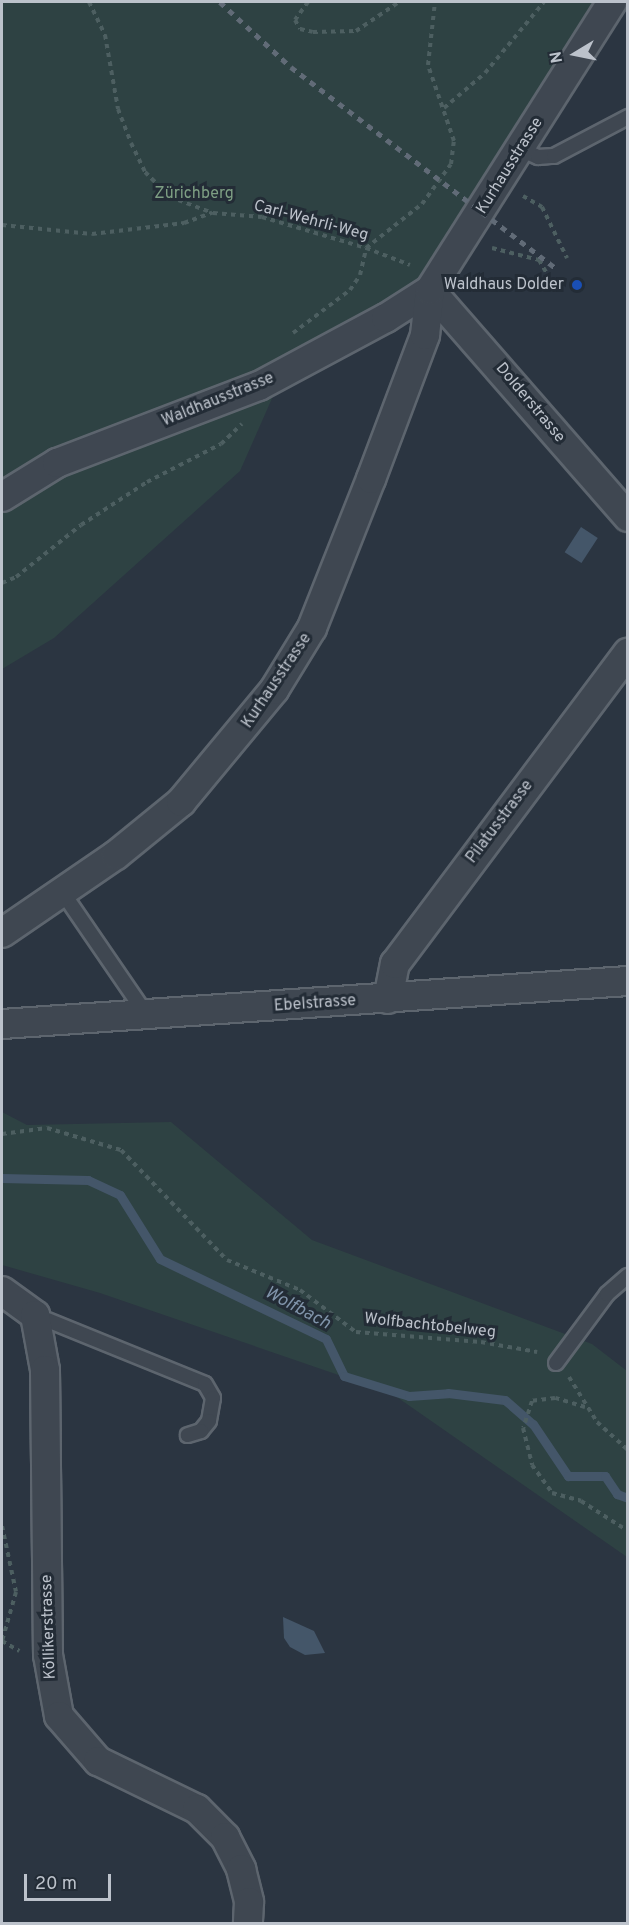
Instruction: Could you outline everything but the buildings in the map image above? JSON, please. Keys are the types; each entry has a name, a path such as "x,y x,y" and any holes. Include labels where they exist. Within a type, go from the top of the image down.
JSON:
{"street":[{"name":"Kurhausstrasse","path":"2,933 63,893 181,802 274,690 312,628 425,335 430,290 612,2"},
{"name":"Dolderstrasse","path":"430,290 462,324 627,517"},
{"name":"Waldhausstrasse","path":"2,497 57,463 259,386 386,318 430,290"},
{"path":"425,335 462,324"},
{"name":"Pilatusstrasse","path":"387,999 394,964 627,652"},
{"name":"Ebelstrasse","path":"2,1024 627,981"},
{"path":"2,1291 35,1315"},
{"name":"Köllikerstrasse","path":"35,1315 45,1370 48,1655 59,1716 98,1761 197,1809 225,1837 241,1869 249,1902 248,1923"}],"lane":[{"path":"520,149 538,157 554,156 627,117"},
{"path":"63,893 147,1014"},
{"path":"556,1363 607,1294 627,1276"},
{"path":"35,1315 205,1384 213,1398 209,1421 201,1431 188,1435"}],"path":[{"name":"Carl-Wehrli-Weg","path":"89,2 105,35 118,109 145,172 170,197 213,213 262,217 366,248 410,266"},
{"path":"308,2 295,20 300,29 313,32 356,31 399,2"},
{"path":"285,338 350,290 360,275 366,248 422,204 451,164 454,141 428,65 435,2"},
{"path":"444,108 485,73 544,2"},
{"path":"519,194 543,207 567,258"},
{"path":"2,225 92,234 184,223 213,213"},
{"path":"492,248 539,260 547,274"},
{"path":"2,583 16,578 81,525 147,482 222,444 245,420 259,386"},
{"name":"Wolfbachtobelweg","path":"2,1134 47,1128 121,1150 227,1260 300,1290 356,1332 530,1349 556,1363 571,1379 586,1407 627,1450"},
{"path":"586,1407 555,1398 532,1401 527,1407 523,1428 532,1465 552,1493 580,1501 627,1532"},
{"path":"2,1526 16,1592 2,1641"}],"green space":[{"name":"Zürichberg","path":"2,2 610,2 425,282 289,360 240,471 54,638 2,669"},
{"path":"2,1112 27,1125 171,1122 312,1240 592,1344 627,1371 627,1557 391,1393 100,1293 2,1265"}],"water":[{"path":"581,527 598,538 581,563 565,552"},
{"path":"283,1617 314,1631 325,1653 305,1655 290,1647 284,1638"}],"waterway":[{"name":"Wolfbach","path":"2,1178 88,1180 120,1195 160,1259 326,1339 344,1376 409,1396 448,1393 505,1400 533,1424 568,1476 605,1476 617,1494 628,1498"}],"railway":[{"path":"220,2 291,67 557,269"}],"place":[{"name":"Waldhaus Dolder","path":"577,285"}]}
